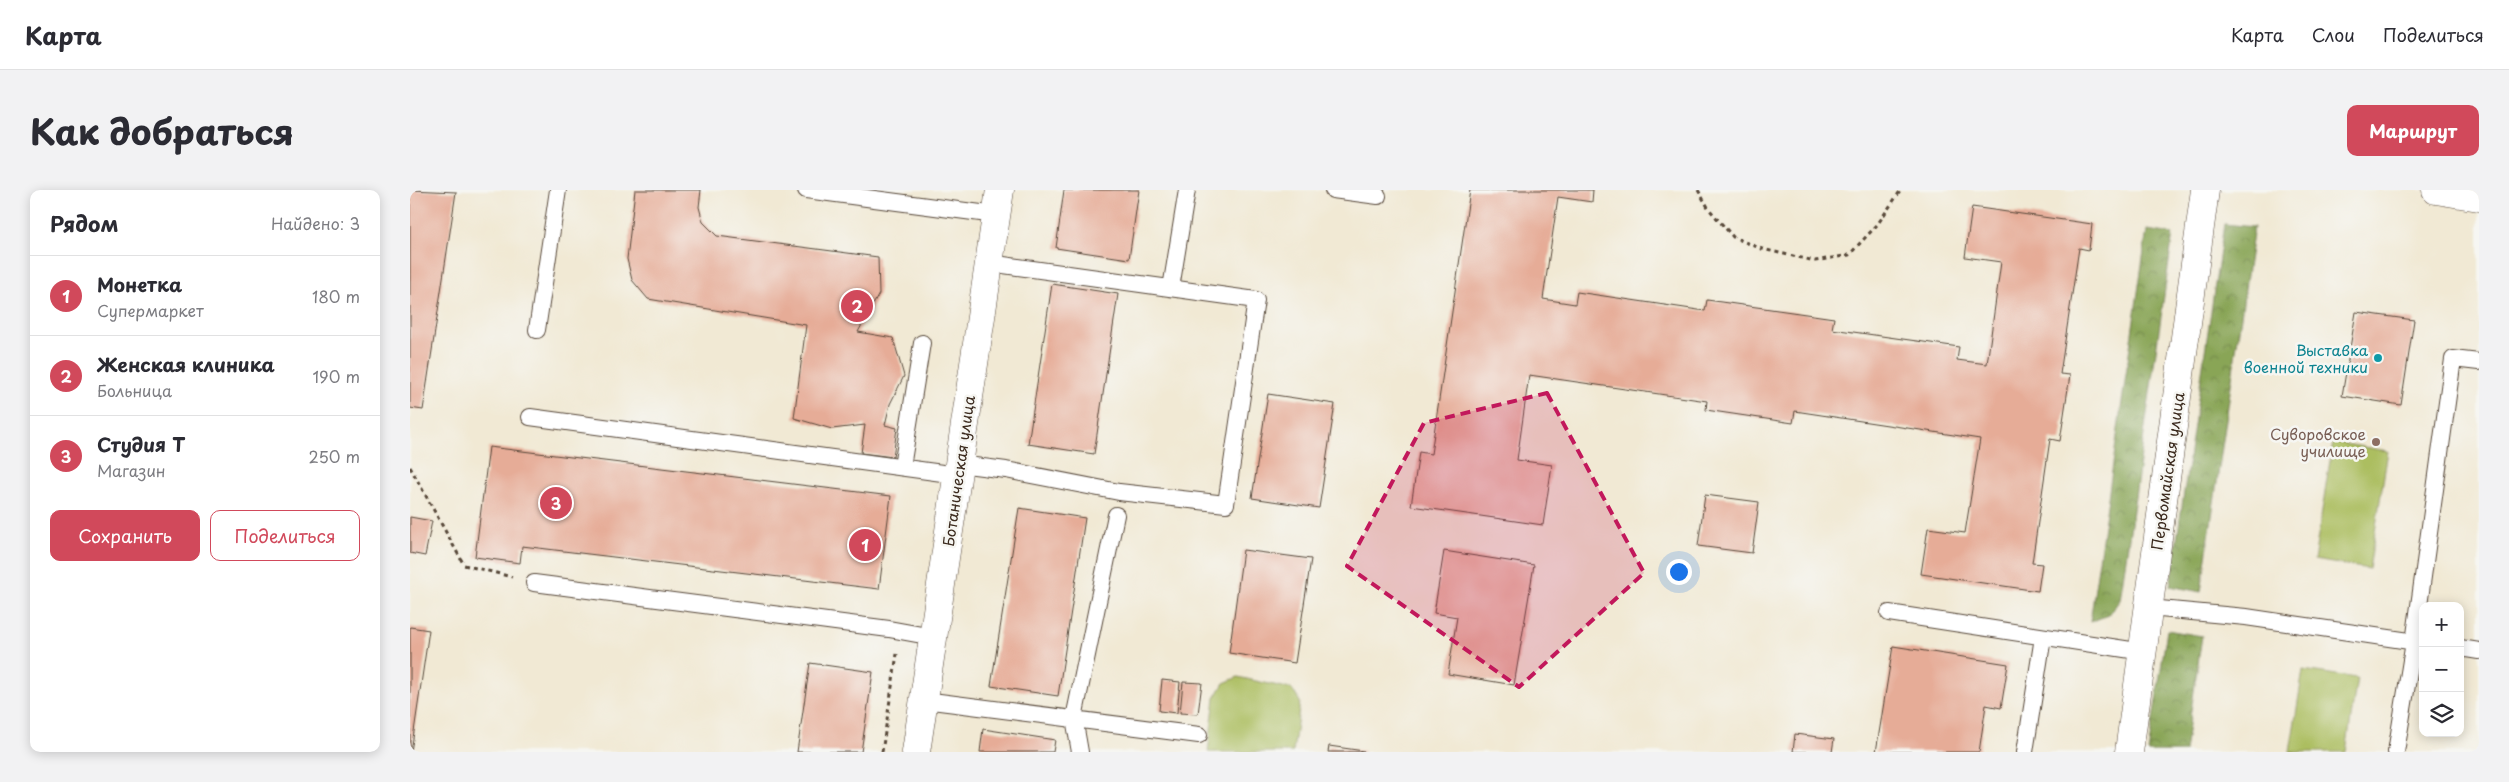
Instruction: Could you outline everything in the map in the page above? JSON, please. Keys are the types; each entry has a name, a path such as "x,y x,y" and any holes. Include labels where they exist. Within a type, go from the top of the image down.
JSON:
{"street":[{"name":"Первомайская улица","path":"2129,752 2206,190"},
{"path":"2436,190 2479,197"},
{"name":"Ботаническая улица","path":"916,752 998,203"}],"lane":[{"path":"536,330 558,190"},
{"path":"806,190 998,203"},
{"path":"1171,288 1186,190"},
{"path":"1333,190 1378,196"},
{"path":"530,416 902,467 1006,470 1119,492 1226,504 1256,300 988,264"},
{"path":"902,467 922,343"},
{"path":"2396,752 2418,642 2453,359 2479,362"},
{"path":"1080,752 1074,718 1116,515"},
{"path":"534,583 889,629 933,638"},
{"path":"2149,608 2246,617 2418,642"},
{"path":"1889,613 2144,652"},
{"path":"2025,752 2042,637"},
{"path":"2464,649 2479,651"},
{"path":"924,700 1200,735"}],"path":[{"path":"1698,190 1709,209 1733,237 1762,249 1815,261 1849,255 1877,225 1901,190"},
{"path":"410,467 464,565 534,583"},
{"path":"882,752 899,638 889,629"}],"highlighted area":[{"path":"1547,393 1644,573 1519,687 1347,566 1424,423"}],"green space":[{"path":"2224,224 2254,227 2201,592 2170,586"},
{"path":"2147,230 2173,234 2120,600 2108,615 2090,622"},
{"path":"2333,442 2388,451 2369,569 2314,560"},
{"path":"2167,630 2202,636 2185,752 2148,752"},
{"path":"2303,670 2357,678 2346,752 2290,752"},
{"path":"1238,677 1292,689 1300,702 1293,752 1208,752 1215,698 1224,683"}],"building":[{"path":"410,190 456,192 423,410 410,408"},
{"path":"635,190 701,190 699,207 703,222 717,236 878,257 879,294 858,332 893,338 904,376 890,404 885,425 897,428 893,457 861,453 865,425 832,429 794,418 806,325 648,299 632,280 627,259"},
{"path":"1064,190 1139,190 1129,259 1056,248"},
{"path":"1470,190 1593,190 1592,202 1558,197 1543,299 1575,304 1577,292 1705,311 1707,300 1834,318 1832,329 1959,347 1957,360 1987,364 2001,262 1965,257 1972,207 2092,224 2089,250 2079,248 2060,374 2070,375 2060,441 2050,439 2032,563 2042,564 2038,591 1921,574 1928,528 1965,533 1980,439 1795,411 1793,423 1706,410 1707,401 1529,375 1517,460 1552,465 1543,525 1411,506 1419,452 1431,454"},
{"path":"1052,284 1118,294 1094,454 1028,444"},
{"name":"Выставка военной техники","path":"2356,312 2414,320 2401,405 2342,396"},
{"path":"1268,394 1335,404 1319,508 1252,498"},
{"path":"489,447 891,496 879,589 522,546 520,563 475,557"},
{"path":"1705,495 1759,502 1752,553 1698,546"},
{"path":"1019,508 1085,518 1058,696 991,686"},
{"path":"410,517 432,521 425,556 410,553"},
{"path":"1243,550 1311,559 1295,663 1229,653"},
{"path":"1444,551 1534,565 1514,685 1448,674 1457,617 1434,613"},
{"path":"410,627 429,630 411,752 410,752"},
{"path":"1893,646 2008,664 2001,708 1986,705 1979,752 1876,752"},
{"path":"810,663 873,672 861,752 797,752"},
{"path":"1162,680 1180,682 1177,713 1159,711"},
{"path":"1183,682 1202,683 1198,714 1180,713"},
{"path":"983,729 1055,740 1053,752 980,752"},
{"path":"1795,734 1834,739 1832,752 1793,752"},
{"path":"1329,746 1364,751 1364,752 1328,752"}],"place":[{"name":"Женская клиника","path":"857,306"},
{"name":"Выставка военной техники","path":"2378,358"},
{"name":"Суворовское училище","path":"2376,442"},
{"name":"Студия Т","path":"556,503"},
{"name":"Монетка","path":"865,545"}]}
